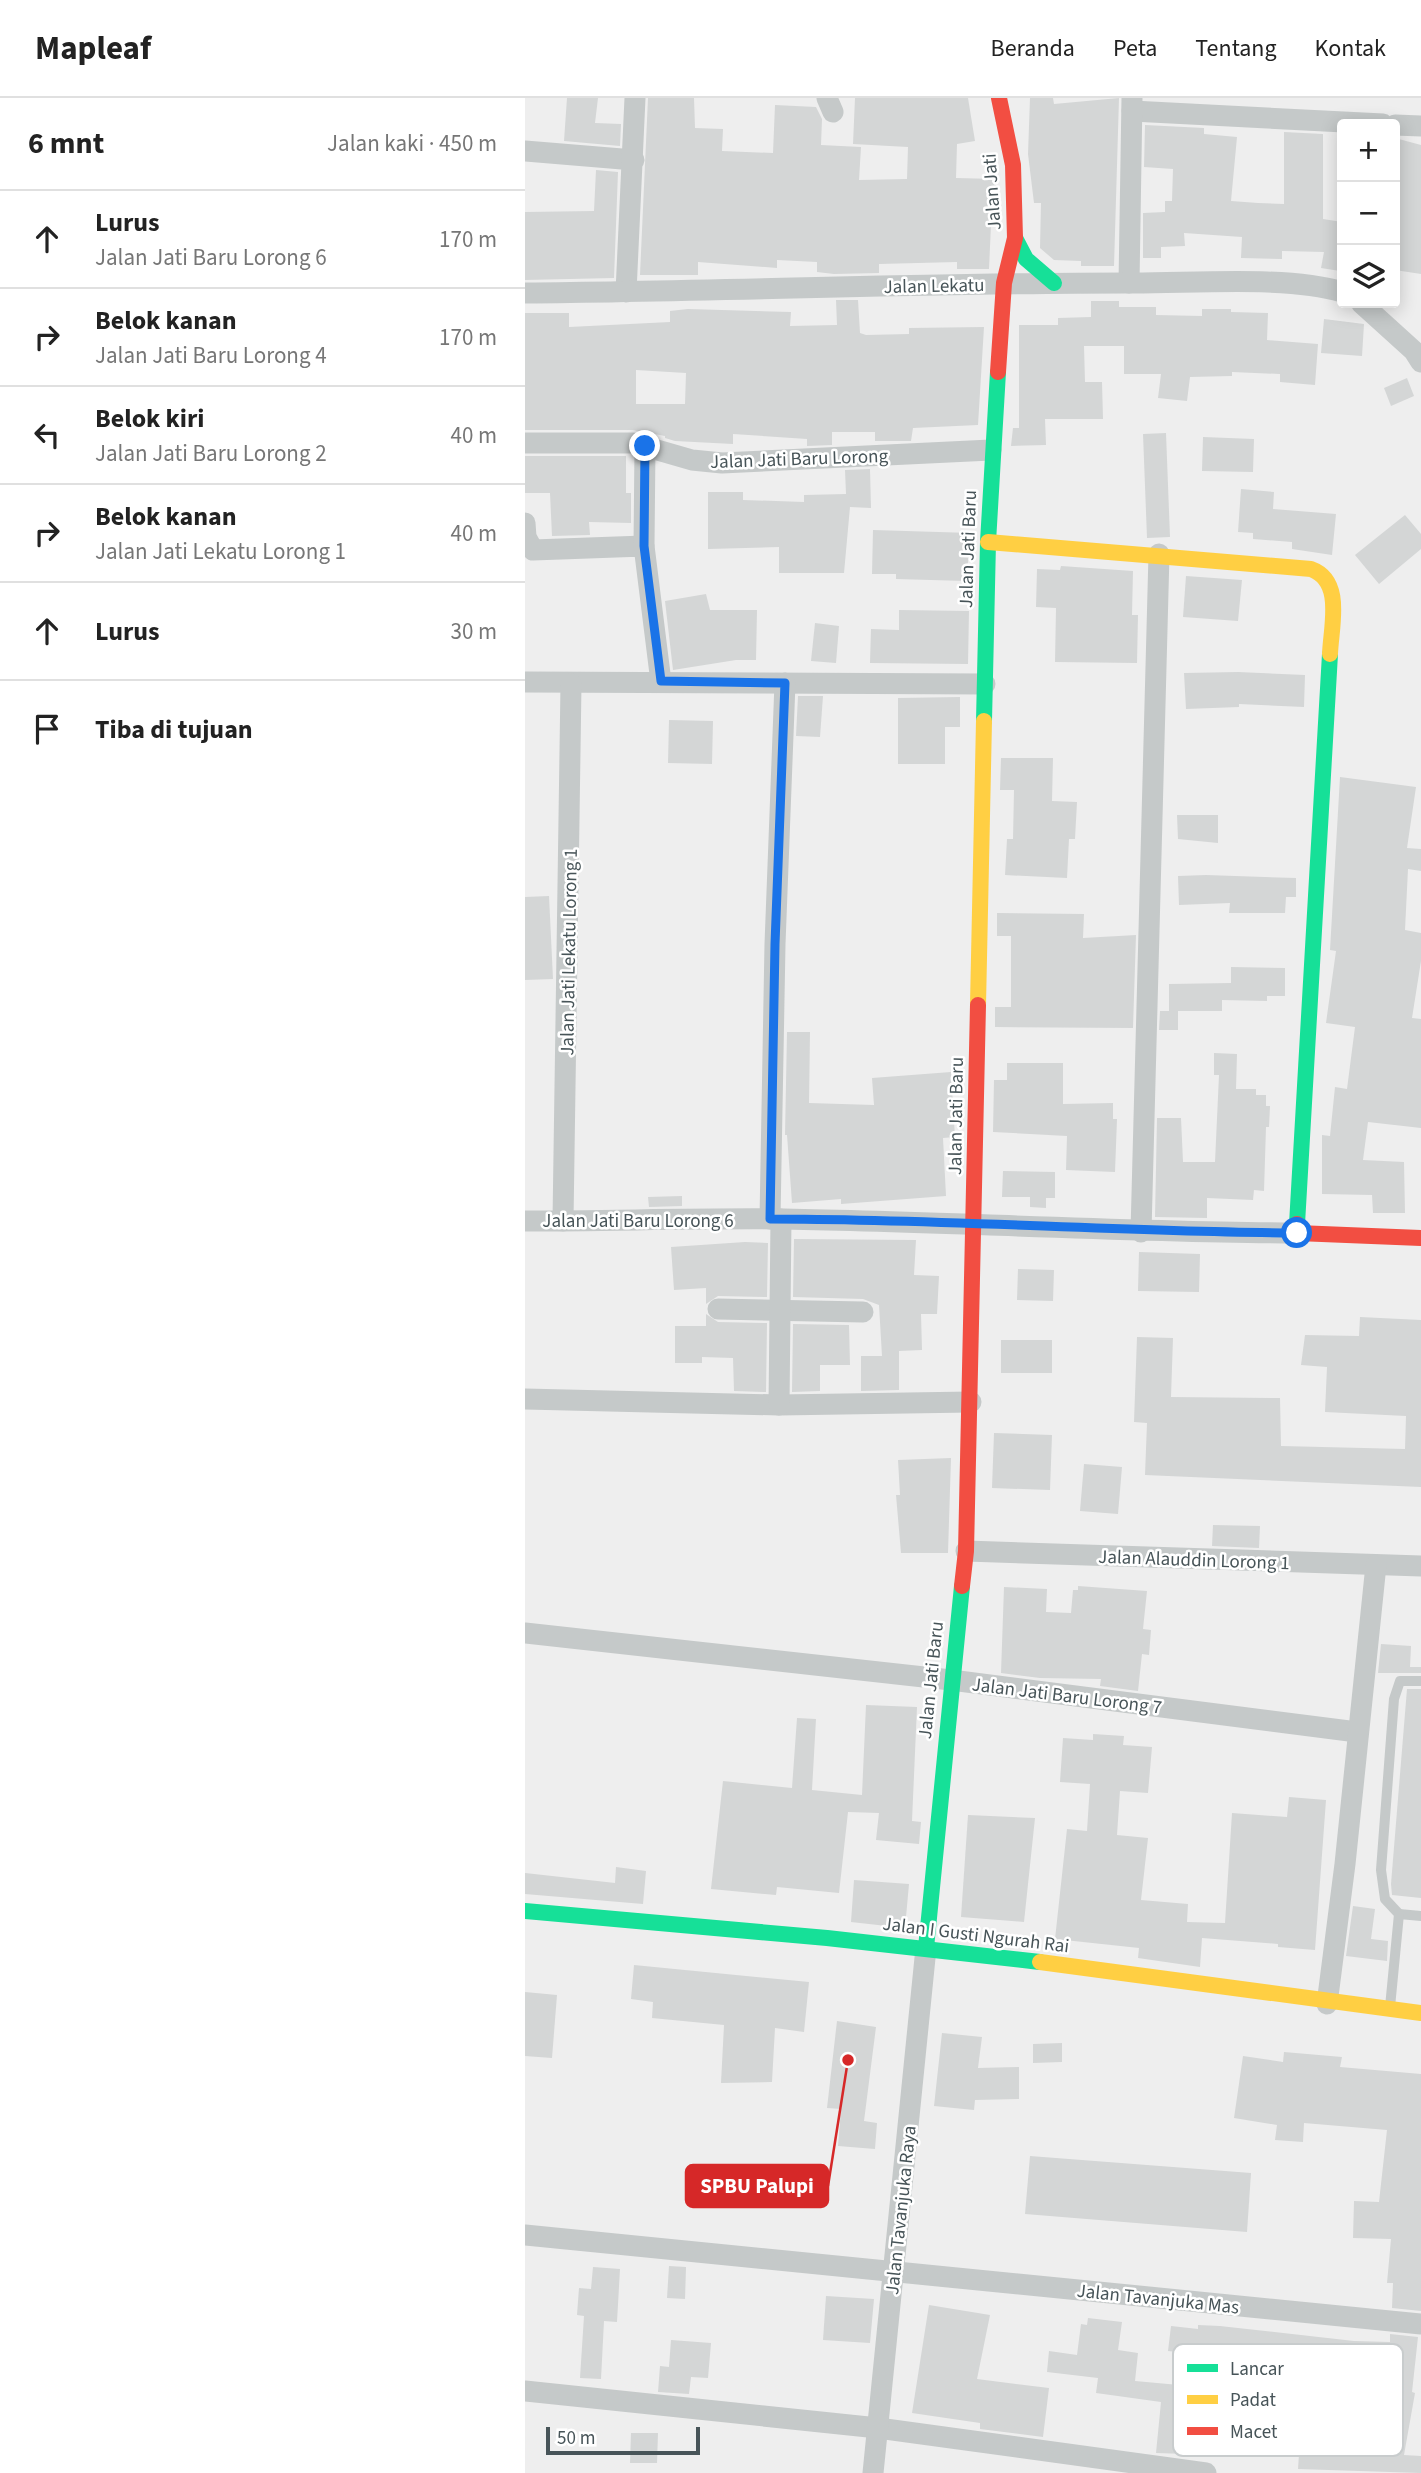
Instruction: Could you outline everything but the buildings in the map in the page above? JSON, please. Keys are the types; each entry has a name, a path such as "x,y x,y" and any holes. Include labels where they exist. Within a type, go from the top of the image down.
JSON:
{"street":[{"path":"627,292 635,98"},
{"name":"Jalan Jati","path":"999,98 1013,165 1015,238 1004,283"},
{"path":"1129,284 1132,105 1252,108 1342,119"},
{"path":"1400,125 1421,126"},
{"path":"525,150 634,160"},
{"path":"1015,238 1031,265 1054,283"},
{"name":"Jalan Lekatu","path":"525,293 1004,283 1310,286 1337,291"},
{"name":"Jalan Jati Baru","path":"926,1948 966,1551 988,542 1004,283"},
{"path":"1367,308 1414,351 1421,362"},
{"name":"Jalan Jati Baru Lorong","path":"525,443 633,443 692,460 722,463 992,450"},
{"path":"645,446 644,546 661,681"},
{"path":"525,523 526,537 533,550 644,546"},
{"path":"988,542 1305,568 1324,575 1330,582 1333,594 1297,1233 1421,1238"},
{"path":"1141,1232 1159,554"},
{"path":"525,682 985,684"},
{"path":"779,1405 776,930 785,683"},
{"name":"Jalan Jati Lekatu Lorong 1","path":"563,1221 571,684"},
{"name":"Jalan Jati Baru Lorong 6","path":"525,1221 776,1219 974,1223 1141,1232 1297,1233"},
{"path":"718,1309 863,1312"},
{"path":"525,1399 779,1405 971,1402"},
{"name":"Jalan Alauddin Lorong 1","path":"966,1551 1421,1566"},
{"path":"1327,2004 1345,1864 1376,1565"},
{"name":"Jalan Jati Baru Lorong 7","path":"525,1633 951,1680 1357,1732"},
{"name":"Jalan I Gusti Ngurah Rai","path":"525,1911 926,1948 1207,1984 1327,2004 1421,2013"},
{"name":"Jalan Tavanjuka Raya","path":"873,2473 926,1948"},
{"name":"Jalan Tavanjuka Mas","path":"525,2235 1421,2324"},
{"path":"525,2391 878,2428 1196,2472"}],"lane":[{"path":"1421,1681 1400,1681 1394,1699 1381,1870 1385,1899 1399,1914 1421,1916"},
{"path":"1389,2010 1399,1914"}],"traffic: fast":[{"path":"1015,238 1026,259 1054,283"},
{"path":"984,721 988,542 998,372"},
{"path":"1297,1224 1330,654"},
{"path":"926,1948 962,1586"},
{"path":"525,1911 827,1938 1040,1962"}],"traffic: slow":[{"path":"988,542 1311,569 1328,583 1332,594 1330,654"},
{"path":"978,1005 984,721"},
{"path":"1040,1962 1421,2013"}],"traffic: jam":[{"path":"998,372 1004,283 1015,238 1013,165 999,98"},
{"path":"962,1586 966,1551 978,1005"},
{"path":"1297,1224 1297,1233 1421,1238"}],"place":[{"name":"SPBU Palupi","path":"848,2060"}],"route":[{"path":"645,446 644,546 661,681 785,683 775,944 770,1219 974,1223 1141,1232 1297,1233"}]}
